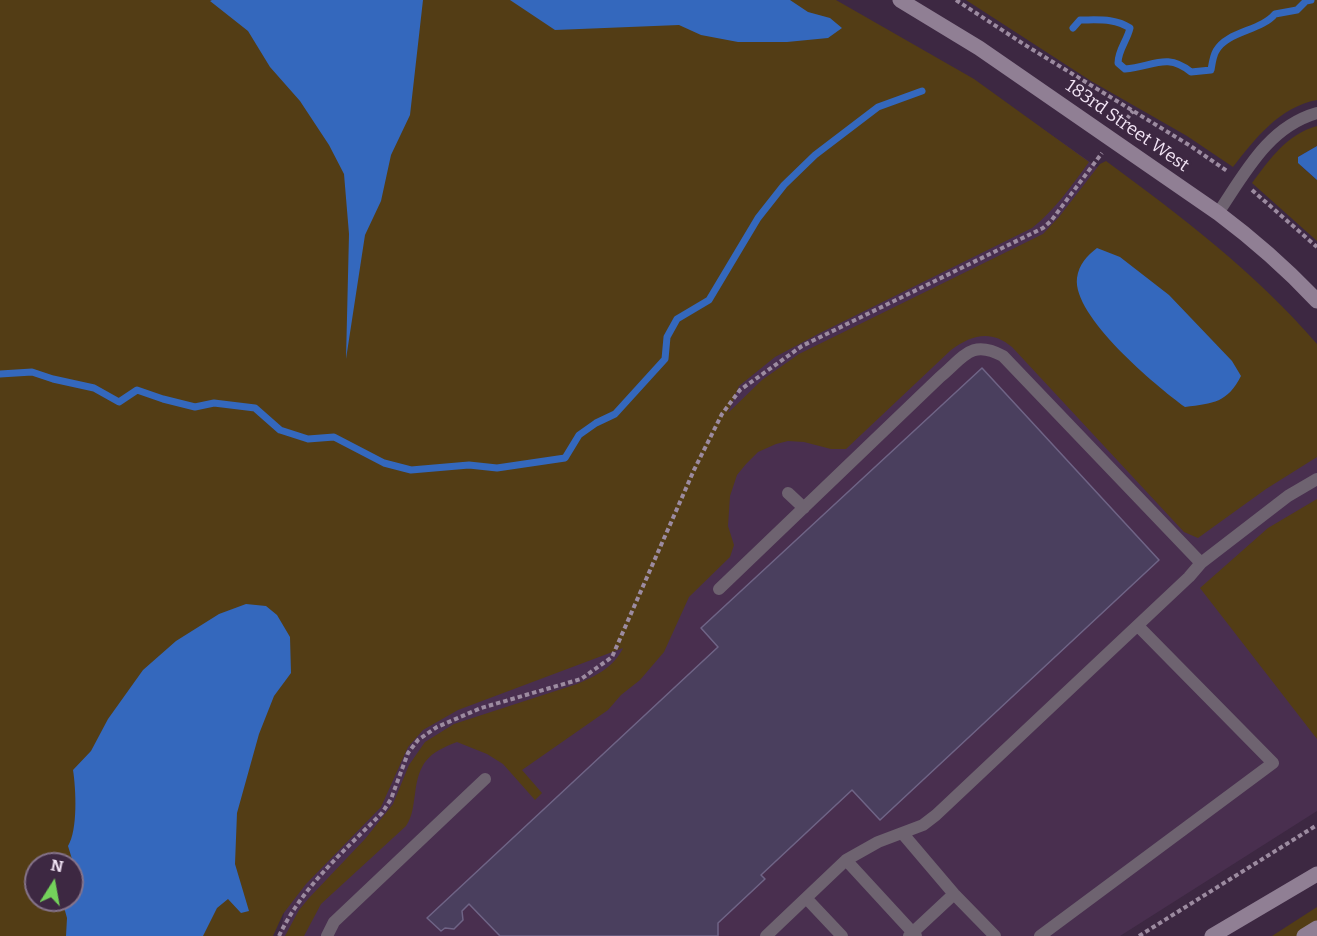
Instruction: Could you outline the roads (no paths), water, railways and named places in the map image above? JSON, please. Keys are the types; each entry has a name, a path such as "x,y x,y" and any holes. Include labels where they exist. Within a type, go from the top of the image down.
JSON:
{"street":[{"name":"183rd Street West","path":"900,0 979,48 1218,213 1255,241 1294,276 1317,301"},
{"path":"1212,936 1317,874"},
{"path":"1304,936 1317,928"}],"lane":[{"path":"1218,213 1274,136 1295,122 1317,113"},
{"path":"719,590 972,349 989,348 1003,356 1201,563"},
{"path":"766,936 846,860 879,842 923,825 936,815 1138,626 1201,563 1288,496 1317,479"},
{"path":"789,493 804,508"},
{"path":"1040,936 1273,763 1138,626"},
{"path":"327,936 334,922 485,779"},
{"path":"903,834 954,894 995,936"},
{"path":"846,860 912,935 954,894"},
{"path":"807,899 842,936"}],"water":[{"path":"423,0 410,115 391,155 381,201 365,235 346,359 349,234 344,174 329,145 300,101 270,67 248,31 210,1"},
{"path":"510,0 790,0 808,12 830,18 842,28 828,38 787,42 738,42 701,35 679,25 555,30"},
{"path":"1317,146 1317,180 1298,163 1298,157"},
{"path":"1097,248 1120,257 1169,295 1232,361 1241,376 1225,397 1212,403 1185,407 1137,367 1101,330 1079,294 1077,278 1082,264"},
{"path":"246,604 266,606 277,615 290,637 291,673 274,696 259,734 237,813 235,864 249,911 241,913 228,899 217,908 203,936 66,936 65,912 84,912 84,852 70,852 68,846 75,820 73,770 91,751 108,719 143,670 176,641 219,614"}],"waterway":[{"path":"1073,28 1080,20 1113,21 1130,28 1118,58 1118,63 1125,69 1167,62 1182,66 1191,72 1211,70 1216,51 1228,39 1269,20 1275,14 1297,10 1306,1 1311,0"},
{"path":"0,374 32,372 94,388 119,402 137,390 195,407 214,403 255,408 280,430 308,439 334,437 384,463 411,470 469,465 497,468 565,458 579,435 615,414 665,359 667,337 677,319 709,300 758,218 784,185 815,155 878,107 922,91"}]}
